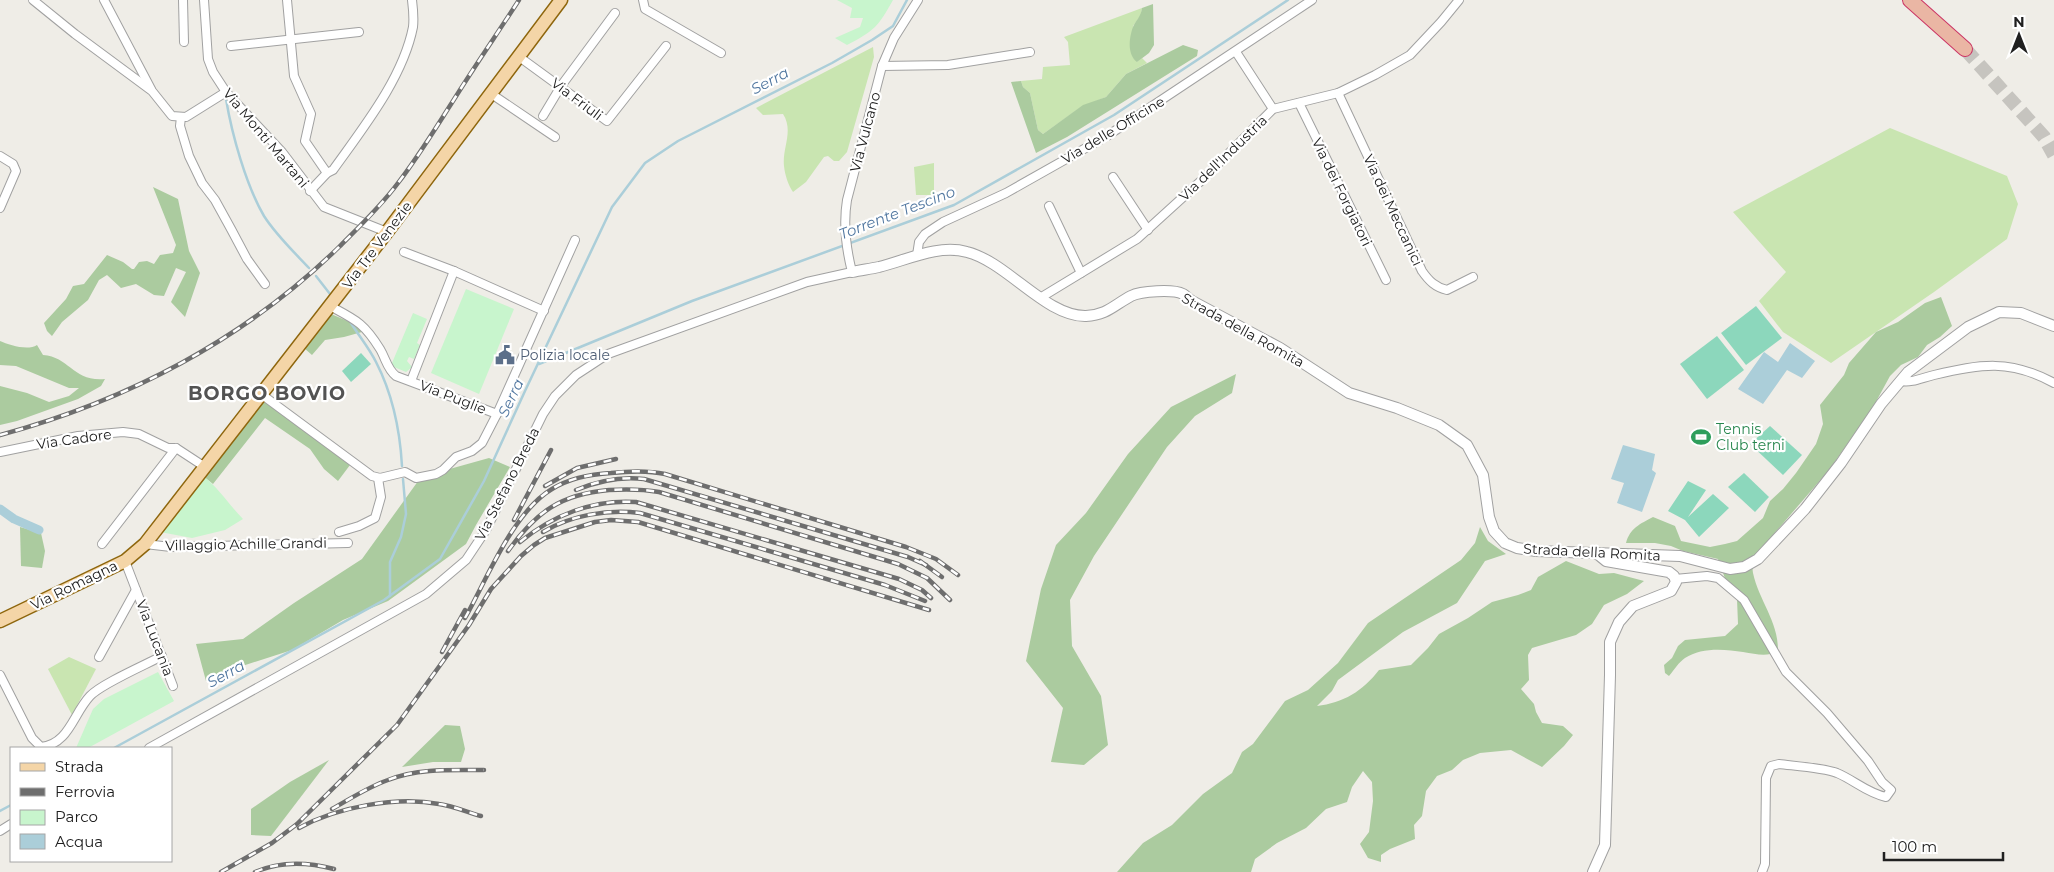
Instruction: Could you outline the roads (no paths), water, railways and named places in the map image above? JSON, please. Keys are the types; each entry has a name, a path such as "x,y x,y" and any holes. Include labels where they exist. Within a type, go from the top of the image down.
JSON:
{"highway":[{"path":"1910,0 1965,49"}],"main road":[{"name":"Via Tre Venezie","path":"145,544 387,232 561,0"},
{"name":"Via Romagna","path":"0,621 125,561 145,544"}],"street":[{"path":"33,0 152,91"},
{"path":"104,0 152,91 172,116 186,117 226,92"},
{"path":"183,0 184,42"},
{"name":"Via Monti Martani","path":"204,0 208,59 213,72 226,92 282,152 324,207 387,232"},
{"path":"287,0 294,76 311,114 305,141 327,173"},
{"path":"310,191 327,173 333,170 368,120 399,65 413,26 412,0"},
{"path":"643,0 644,8 721,53"},
{"name":"Via Vulcano","path":"852,272 846,238 844,213 846,200 882,66 894,38 918,0"},
{"name":"Via delle Officine","path":"917,255 919,242 925,234 943,222 1006,193 1107,136 1312,0"},
{"name":"Via dell'Industria","path":"1040,298 1137,240 1204,179 1274,109 1338,93 1410,55 1441,22 1458,0"},
{"path":"543,116 561,86 615,13"},
{"path":"231,46 359,32"},
{"name":"Via Friuli","path":"518,56 607,121 666,46"},
{"path":"882,66 948,66 1030,52"},
{"path":"1236,52 1274,109"},
{"path":"490,93 555,136"},
{"name":"Via dei Meccanici","path":"1338,93 1422,271 1428,280 1436,287 1447,290 1473,277"},
{"name":"Via dei Forgiatori","path":"1298,103 1386,280"},
{"path":"181,117 180,126 189,156 202,183 215,200 246,259 264,284"},
{"path":"0,156 13,164 16,171 0,208"},
{"path":"1113,177 1148,230"},
{"path":"1049,206 1081,273"},
{"name":"Via Puglie","path":"330,306 358,321 381,351 390,371 396,376 497,414 575,240"},
{"name":"Strada della Romita","path":"852,272 879,267 917,255 949,250 967,252 989,261 1040,298 1069,313 1086,316 1105,313 1132,295 1156,291 1182,294 1280,348 1348,392 1439,424 1467,446 1483,475 1489,517 1494,531 1505,542 1517,548 1536,551 1680,556 1730,569 1744,567 1758,559 1806,509 1841,463 1881,404 1908,372 1968,327 1999,312 2021,313 2054,326"},
{"path":"404,252 544,311"},
{"path":"411,381 454,272"},
{"name":"Via Stefano Breda","path":"151,747 426,594 448,577 466,560 486,530 543,414 555,396 576,374 608,354 807,282 852,272"},
{"path":"1900,381 1910,383 1978,365 1996,365 2028,370 2054,383"},
{"path":"261,394 372,476 378,478 405,472 416,478 426,477 443,470 456,457 472,451 482,443 497,414"},
{"name":"Via Cadore","path":"0,452 78,436 123,432 140,434 168,448 176,448 205,467"},
{"path":"102,544 176,448"},
{"path":"339,532 359,526 375,518 381,497 378,478"},
{"name":"Villaggio Achille Grandi","path":"145,544 171,547 348,544"},
{"path":"1593,872 1605,845 1610,642 1619,622 1633,606 1671,591 1675,586 1675,579 1669,572 1606,561 1595,552"},
{"name":"Via Lucania","path":"125,561 173,686"},
{"path":"1675,579 1706,576 1718,578 1744,600 1786,672 1827,712 1868,761 1882,782 1892,790 1886,797 1865,790 1852,780 1835,772 1779,764 1771,766 1766,778 1765,864 1762,872"},
{"name":"Via Lucania","path":"99,657 136,590"},
{"path":"0,675 32,738 41,747 48,746 65,736 90,695 162,656"}],"water":[{"path":"1790,343 1815,361 1802,378 1787,370 1763,404 1738,389 1764,352 1778,362"},
{"path":"1623,445 1655,454 1652,470 1656,473 1642,512 1617,503 1624,483 1611,479"}],"waterway":[{"name":"Serra","path":"116,747 384,600 440,559 484,481 612,207 645,163 678,141 832,63 872,40 893,26 907,0"},
{"name":"Torrente Tescino","path":"539,364 692,301 954,205 1114,115 1288,0"},
{"path":"226,99 240,159 257,204 274,230 309,268"},
{"path":"316,276 330,294"},
{"path":"351,323 373,357 387,386 397,426 402,466"},
{"path":"390,596 390,562 401,537 406,514 403,479"},
{"path":"0,509 14,519 39,530"},
{"name":"Serra","path":"0,811 10,806"}],"tunnel":[{"path":"1965,49 2044,137 2054,155"}],"railway":[{"path":"0,435 47,421 93,404 138,385 182,363 224,338 303,280 377,208 405,173 519,0"},
{"path":"514,520 551,450"},
{"path":"545,486 577,468 616,459"},
{"path":"465,618 513,530 525,513 538,500 552,489 581,477 624,472 638,471 665,474 906,547 936,559 958,575"},
{"path":"576,490 609,480 626,478 644,479 908,557 926,565"},
{"path":"508,551 529,526 551,507 563,501 592,492 628,489 647,490 898,564 927,578 950,600"},
{"path":"520,542 546,524 575,511 605,503 636,502 899,579 922,590 931,598"},
{"path":"543,532 578,517 615,512 640,513 885,585 925,601"},
{"path":"221,872 272,843 297,824 397,725 469,625 491,589 521,556 545,538 595,522 611,520 638,522 929,610"},
{"path":"920,561 942,577"},
{"path":"442,652 465,610"},
{"path":"332,809 373,786 399,776 436,770 484,770"},
{"path":"299,828 331,814 349,809 404,801 439,804 481,816"},
{"path":"255,872 284,864 304,864 334,869"}],"place":[{"name":"Polizia locale","path":"505,355"},
{"name":"Tennis Club terni","path":"1701,437"}],"district":[{"name":"BORGO BOVIO","path":"267,393"}]}
